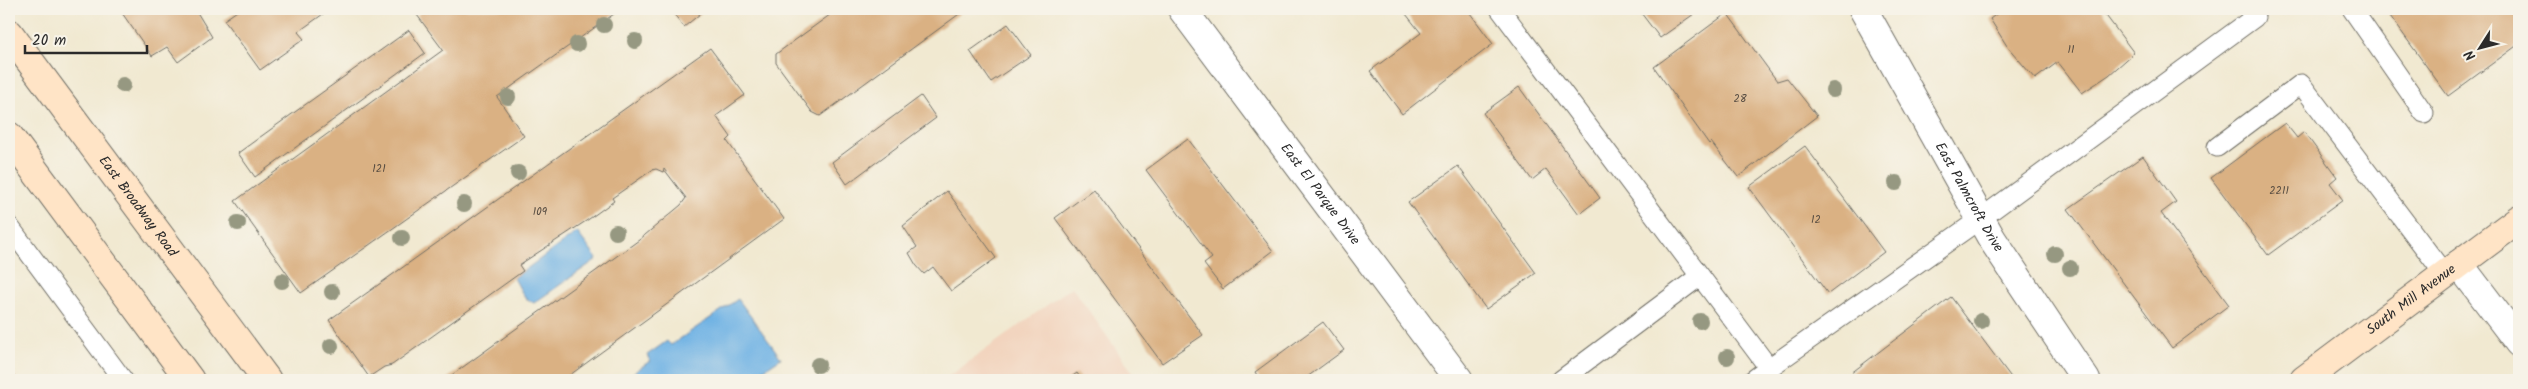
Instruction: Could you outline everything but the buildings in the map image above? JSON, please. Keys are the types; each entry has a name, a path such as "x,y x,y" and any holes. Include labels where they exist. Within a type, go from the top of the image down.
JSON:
{"main road":[{"name":"East Broadway Road","path":"9,33 267,380"},
{"path":"9,136 190,380"},
{"name":"South Mill Avenue","path":"2304,380 2519,220"}],"street":[{"name":"East El Parque Drive","path":"1182,9 1459,380"},
{"name":"East Palmcroft Drive","path":"1863,9 1980,219 2086,380"},
{"path":"2452,269 2519,343"}],"lane":[{"path":"1500,9 1769,368"},
{"path":"1753,380 1980,219 2255,17 2249,9"},
{"path":"2352,9 2424,113"},
{"path":"2217,147 2302,84 2452,269"},
{"path":"9,226 123,380"},
{"path":"1561,380 1700,276"}],"shaded area":[{"path":"1072,287 1138,380 944,380"}],"water":[{"path":"577,232 597,259 534,303 525,298 514,278"},
{"path":"738,299 781,358 748,380 623,380 650,361 647,355 667,341 671,345"}]}
